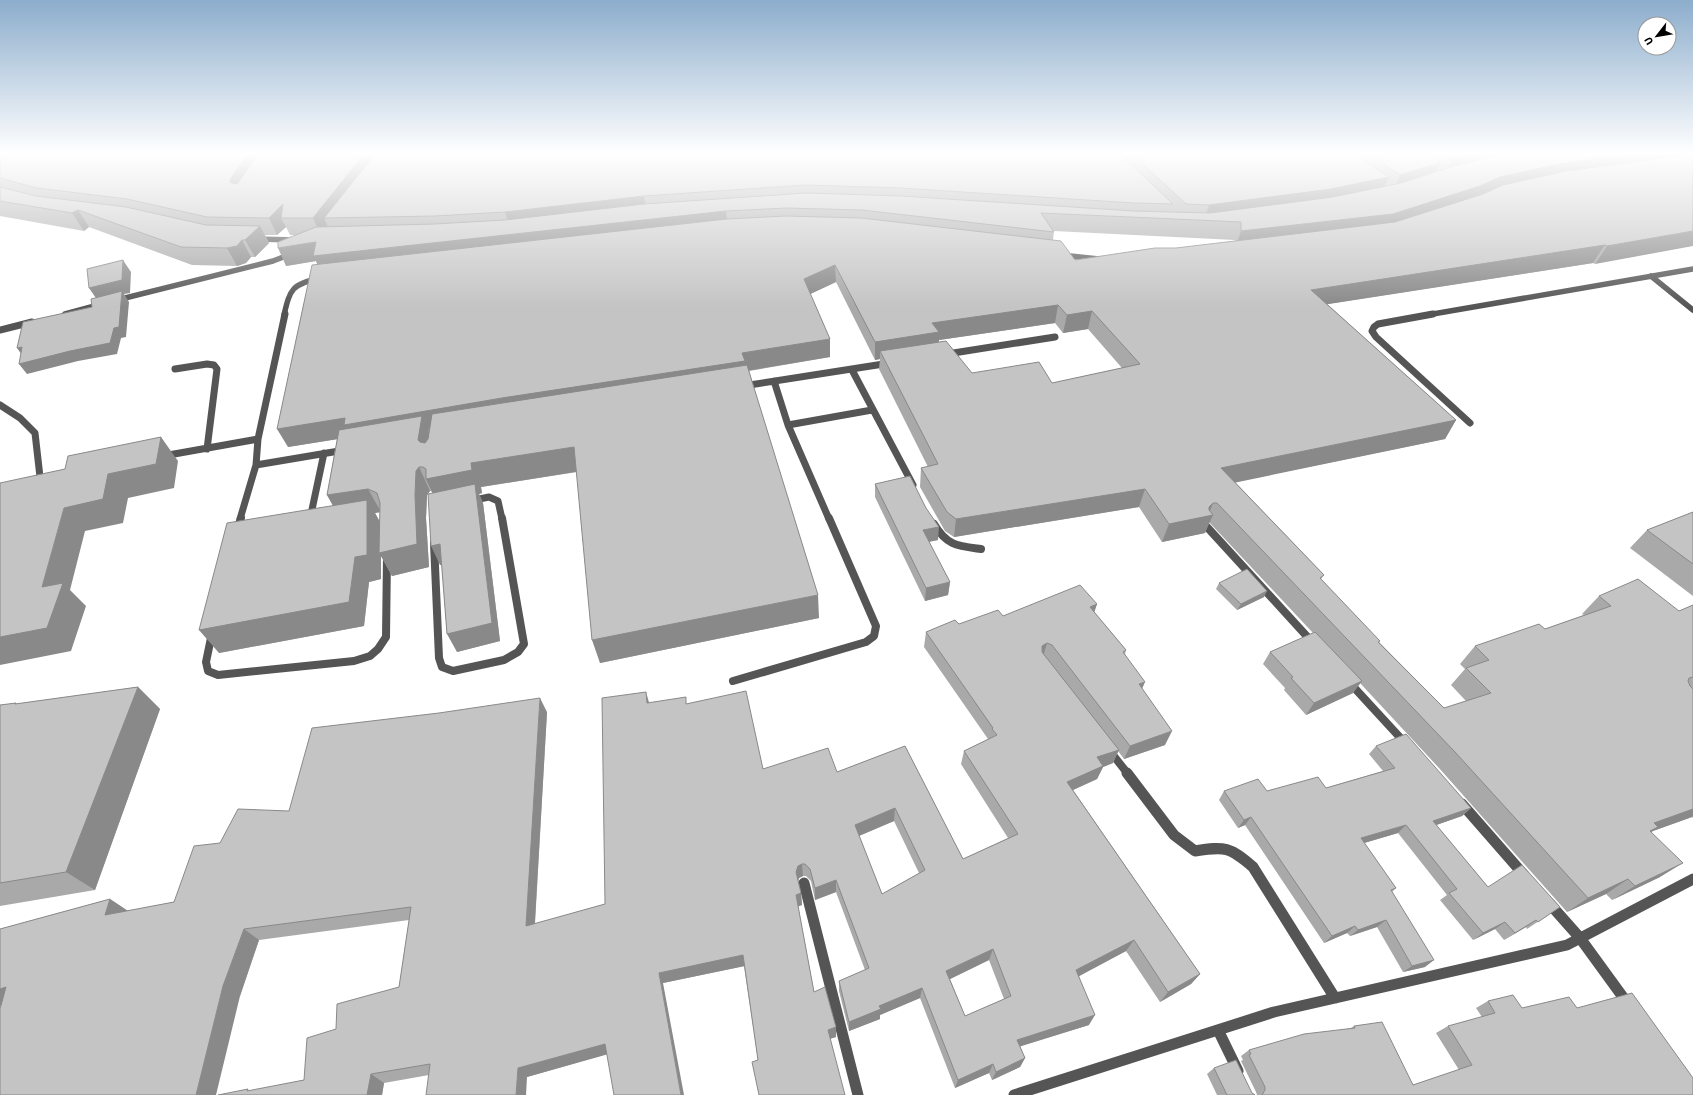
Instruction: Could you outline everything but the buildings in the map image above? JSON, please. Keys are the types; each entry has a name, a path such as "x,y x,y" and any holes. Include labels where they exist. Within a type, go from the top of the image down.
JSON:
{"street":[{"path":"246,239 300,240"},
{"path":"60,315 273,261 296,252"},
{"path":"1055,254 1102,259"},
{"path":"1470,423 1376,337 1372,331 1376,324 1693,269"},
{"path":"1651,276 1693,310"},
{"path":"234,542 256,465 258,438 289,294 291,290 306,281 325,277"},
{"path":"0,330 38,321"},
{"path":"938,356 1055,337"},
{"path":"735,387 898,362"},
{"path":"175,369 207,364 214,365 217,369 207,449"},
{"path":"852,370 917,493"},
{"path":"733,681 866,642 874,636 876,626 788,425 774,381"},
{"path":"0,405 20,418 35,433 40,477"},
{"path":"788,425 872,410"},
{"path":"154,458 258,438"},
{"path":"256,465 355,448"},
{"path":"308,530 324,453"},
{"path":"434,532 439,658 442,667 453,671 504,660 518,652 524,644 498,501 489,497 461,503"},
{"path":"932,520 939,534 949,543 981,549"},
{"path":"1207,527 1318,649"},
{"path":"214,624 206,662 208,671 218,675 354,661 370,656 386,637 387,550"},
{"path":"1340,672 1414,753"},
{"path":"1105,744 1174,835 1182,843 1195,851 1222,847 1237,853 1253,867 1335,998"},
{"path":"1456,798 1533,885"},
{"path":"1014,1095 1274,1012 1567,945 1693,879"},
{"path":"804,883 858,1095"},
{"path":"1544,897 1580,938 1636,1015"},
{"path":"1218,1030 1244,1082"}]}
